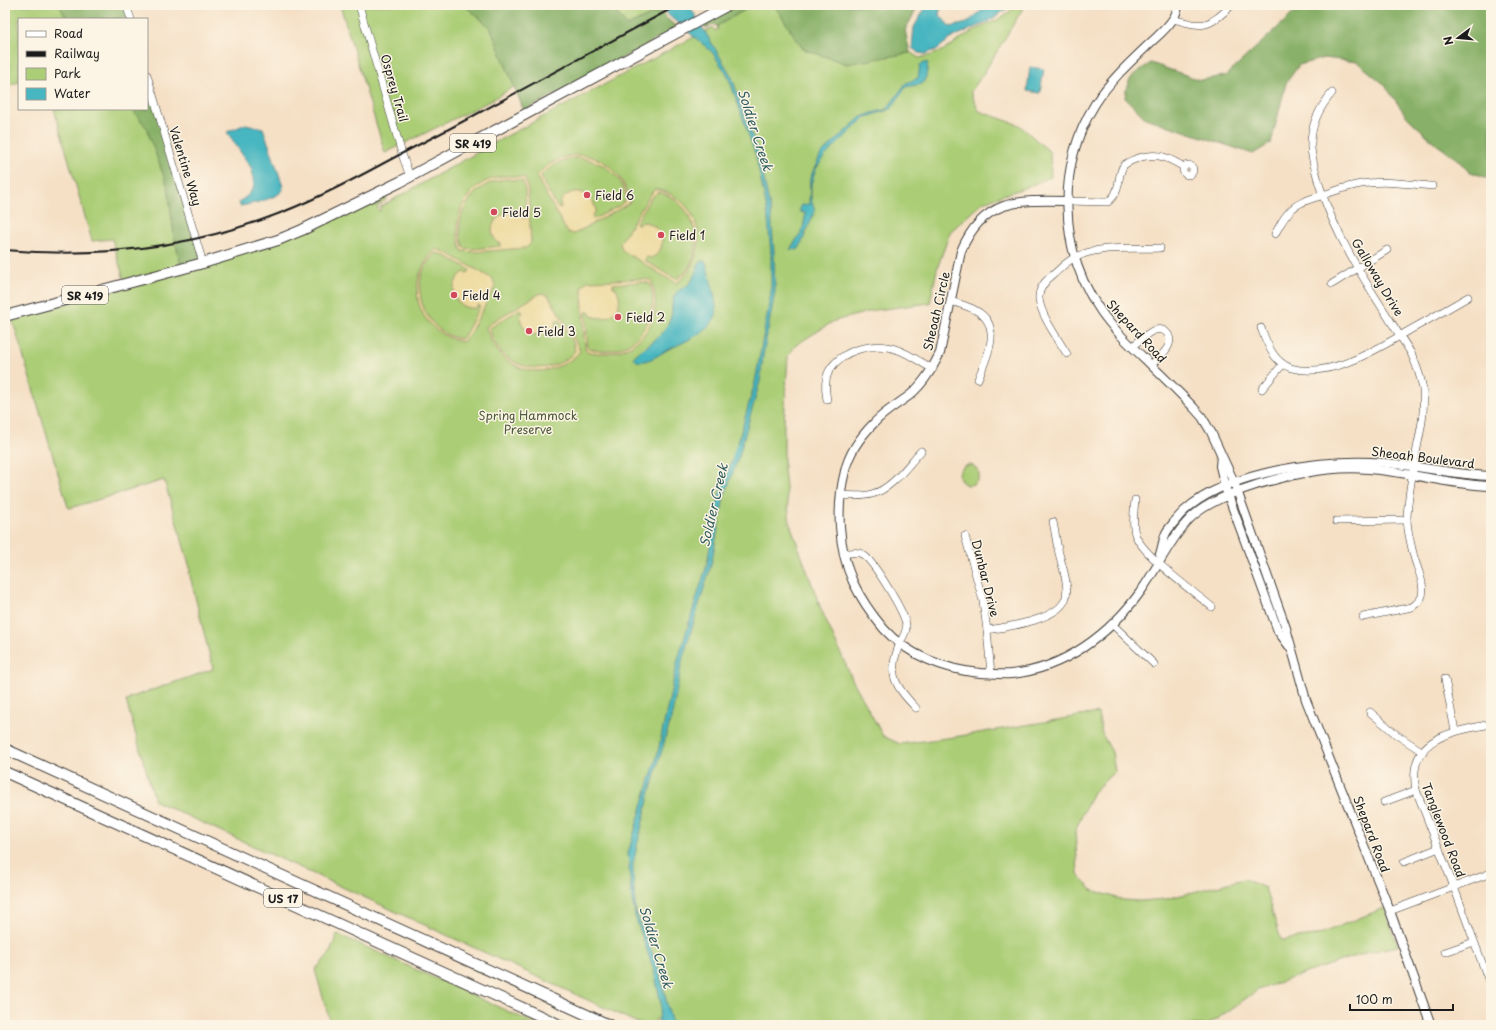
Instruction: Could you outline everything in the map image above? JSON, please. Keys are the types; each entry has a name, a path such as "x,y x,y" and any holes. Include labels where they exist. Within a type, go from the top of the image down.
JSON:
{"main road":[{"name":"SR 419","path":"5,316 204,263 249,250 290,235 410,176 728,5"},
{"name":"US 17","path":"5,749 609,1025"},
{"name":"US 17","path":"5,772 560,1025"}],"street":[{"path":"126,5 131,18"},
{"name":"Osprey Trail","path":"359,5 402,154 410,176"},
{"name":"Shepard Road","path":"1179,5 1173,19 1107,87 1095,104 1075,148 1070,171 1067,201 1069,227 1075,257 1082,278 1099,310 1132,347 1202,417 1211,432 1234,482 1286,628 1306,700 1390,911 1431,1025"},
{"path":"1173,19 1202,26 1216,20 1232,5"},
{"name":"Valentine Way","path":"148,78 204,263"},
{"name":"Galloway Drive","path":"1332,93 1317,115 1311,148 1314,165 1323,195 1336,229 1358,268 1411,352 1417,367 1423,390 1424,408 1408,502 1407,520 1413,554 1422,588 1422,597 1418,603 1412,607 1363,617"},
{"path":"1067,201 1108,202 1116,193 1124,166 1132,160 1145,156 1157,155 1184,167"},
{"path":"1275,234 1284,218 1293,208 1303,202 1323,195 1361,184 1379,182 1398,182 1432,186"},
{"name":"Sheoah Circle","path":"1067,201 1028,200 1018,202 991,212 979,221 967,237 962,252 940,354 933,369 912,393 875,421 861,438 845,469 841,495 840,527 844,554 854,584 886,630 900,643 932,662 967,672 991,674 1022,672 1070,657 1089,645 1112,624 1140,592 1187,520 1205,507 1237,492"},
{"path":"1067,354 1043,311 1039,298 1040,290 1045,281 1075,257 1094,250 1160,248"},
{"path":"1332,284 1387,250"},
{"path":"1261,328 1267,346 1283,364 1290,368 1315,369 1345,363 1377,350 1468,296"},
{"path":"952,301 974,309 987,320 990,328 992,335 991,346 978,379"},
{"path":"1132,347 1150,332 1161,329 1166,332 1170,343 1166,350 1151,365"},
{"path":"827,400 825,383 829,372 835,363 845,355 856,350 869,347 884,347 897,350 933,369"},
{"path":"1262,389 1283,364"},
{"path":"841,495 860,496 872,494 881,490 895,479 921,451"},
{"name":"Shepard Road","path":"1221,455 1220,466 1229,496 1278,631 1292,651"},
{"name":"Sheoah Boulevard","path":"1234,482 1276,471 1338,462 1371,462 1414,465 1451,472 1491,476"},
{"name":"Sheoah Boulevard","path":"1237,492 1310,472 1368,468 1456,483 1491,486"},
{"name":"Sheoah Circle","path":"1158,563 1166,533 1181,513 1200,499 1234,482"},
{"path":"1135,500 1133,525 1141,546 1158,563 1212,607"},
{"path":"1336,521 1407,520"},
{"path":"988,630 1032,621 1056,609 1064,602 1067,588 1058,549 1054,522"},
{"name":"Dunbar Drive","path":"964,536 983,601 988,630 991,674"},
{"path":"844,554 857,552 866,556 891,592 906,625 906,630 893,661 893,669 900,690 916,708"},
{"path":"1112,624 1154,664"},
{"path":"1445,679 1455,731"},
{"path":"1370,712 1397,735 1423,752"},
{"name":"Tanglewood Road","path":"1491,724 1455,731 1442,735 1432,741 1417,761 1414,780 1416,790 1491,987"},
{"path":"1384,802 1416,790"},
{"path":"1404,862 1439,848"},
{"path":"1390,911 1491,873"},
{"path":"1446,952 1474,942"}],"green space":[{"path":"5,5 119,5 123,18 18,18 18,82 5,86"},
{"path":"59,5 125,5 129,18 66,18"},
{"path":"340,5 663,5 660,7 661,10 564,57 490,101 385,153"},
{"path":"464,5 611,5 627,26 661,10 665,17 678,28 524,111 490,27"},
{"path":"736,5 753,5 717,26 713,24 706,28 703,23"},
{"name":"Spring Hammock Preserve","path":"753,5 884,5 862,21 919,58 932,55 945,49 964,36 1006,15 1015,5 1025,5 970,93 972,94 979,111 1019,125 1050,152 1051,177 983,202 950,232 937,269 930,303 876,310 834,321 796,345 788,356 784,423 784,469 790,524 821,609 852,679 883,736 900,744 954,737 1098,713 1102,734 1112,752 1115,771 1093,792 1075,831 1078,874 1092,890 1123,900 1140,901 1166,899 1244,879 1265,888 1281,940 1315,936 1384,908 1398,946 1365,953 1258,990 1208,1025 669,1025 656,1019 654,1025 642,1025 155,801 126,701 130,700 129,698 213,669 189,572 191,571 164,480 70,508 68,507 12,318 204,267 379,196 387,199 377,206 379,211 381,210 380,207 505,137 713,27 715,31 718,29 717,26"},
{"path":"770,5 919,5 905,30 910,53 847,64 803,49 776,8"},
{"path":"1305,5 1491,5 1491,191 1488,178 1468,171 1458,160 1436,144 1407,117 1384,84 1357,62 1324,58 1299,65 1286,83 1271,143 1253,154 1145,118 1125,98 1132,76 1151,63 1200,80 1225,76 1299,8"},
{"path":"148,82 202,260 181,266 174,236 168,188 146,127 133,110 148,110"},
{"path":"54,110 147,110 183,222 173,225 181,266 124,280 112,239 92,241"},
{"path":"969,465 976,468 979,475 976,482 969,485 962,482 959,475 962,468"},
{"path":"337,934 538,1025 331,1025 315,970 330,953"}],"sand":[{"path":"577,155 596,159 612,168 623,183 630,202 574,234 567,232 537,175 555,161","holes":["573,158 582,158 600,164 615,175 621,182 626,200 619,206 594,219 592,216 596,211 594,204 591,199 581,192 570,193 565,196 560,202 561,207 558,208 544,184 541,175 555,164"]},
{"path":"510,176 525,178 528,190 531,243 526,248 474,252 462,251 458,237 458,224 460,211 465,200 473,190 483,183 496,178","holes":["507,179 523,181 525,190 526,218 523,218 521,214 514,212 501,215 496,220 492,231 498,243 501,243 501,246 474,249 464,248 460,236 462,213 475,194 484,186 495,181"]},
{"path":"655,189 671,194 683,203 692,215 697,228 698,242 695,257 688,271 677,283 622,250 620,243","holes":["658,192 671,197 682,206 690,217 696,243 694,257 688,269 677,279 644,260 647,257 651,258 661,249 662,237 655,227 642,222 639,225 636,223 650,199"]},
{"path":"436,249 447,253 493,279 495,287 470,333 463,342 447,337 434,328 425,317 419,304 417,291 419,276 425,262","holes":["435,253 470,270 468,273 464,272 458,277 455,283 454,289 457,301 468,308 476,308 478,305 480,306 462,339 452,337 435,325 428,317 421,298 420,288 423,271 428,261"]},
{"path":"651,280 655,296 654,312 650,325 642,337 631,346 618,351 602,353 586,351 582,287 587,281","holes":["613,284 650,284 653,298 651,312 646,324 638,336 628,344 616,350 602,351 588,348 586,312 590,312 590,315 604,318 615,312 618,308 619,295 616,288 613,287"]},
{"path":"541,293 548,295 580,351 575,357 554,368 543,371 531,371 521,368 511,363 503,356 490,338 486,327 495,320","holes":["520,309 523,312 520,316 525,329 536,335 547,333 552,329 556,323 555,321 559,319 573,342 575,351 564,360 552,366 539,368 525,366 513,361 502,353 494,342 490,328"]}],"water":[{"path":"662,5 689,5 732,77 758,151 771,212 775,292 760,381 739,456 724,497 711,565 682,661 672,715 649,796 633,865 636,913 659,969 672,1025 658,1025 661,1004 654,971 635,916 631,892 628,853 657,756 678,659 707,564 719,495 735,453 755,382 771,293 771,253 767,210 756,156 728,76 712,52 668,15"},
{"path":"927,5 942,5 939,14 950,27 967,23 981,11 992,5 1011,5 988,22 953,37 936,50 925,54 919,53 912,48 914,27"},
{"path":"927,62 926,77 922,84 906,87 891,109 864,118 824,157 816,169 811,184 811,199 815,211 799,249 790,250 803,228 805,213 800,212 800,206 809,204 810,178 821,154 861,117 887,109 906,83 918,78 920,65"},
{"path":"1030,67 1044,69 1040,93 1027,91"},
{"path":"246,124 263,128 283,190 270,198 256,203 240,206 239,202 247,196 254,187 252,169 227,132"},
{"path":"701,261 706,262 715,296 716,314 714,320 709,326 695,336 652,358 644,361 636,361 633,358 656,339 665,329 672,312 672,301 675,294 690,283"}],"waterway":[{"name":"Soldier Creek","path":"733,458 737,445"}],"railway":[{"path":"5,250 74,253 142,248 209,236 289,210 358,177 678,5"}],"place":[{"name":"Field 6","path":"587,195"},
{"name":"Field 5","path":"494,212"},
{"name":"Field 1","path":"661,235"},
{"name":"Field 4","path":"454,295"},
{"name":"Field 2","path":"618,317"},
{"name":"Field 3","path":"529,331"}]}
